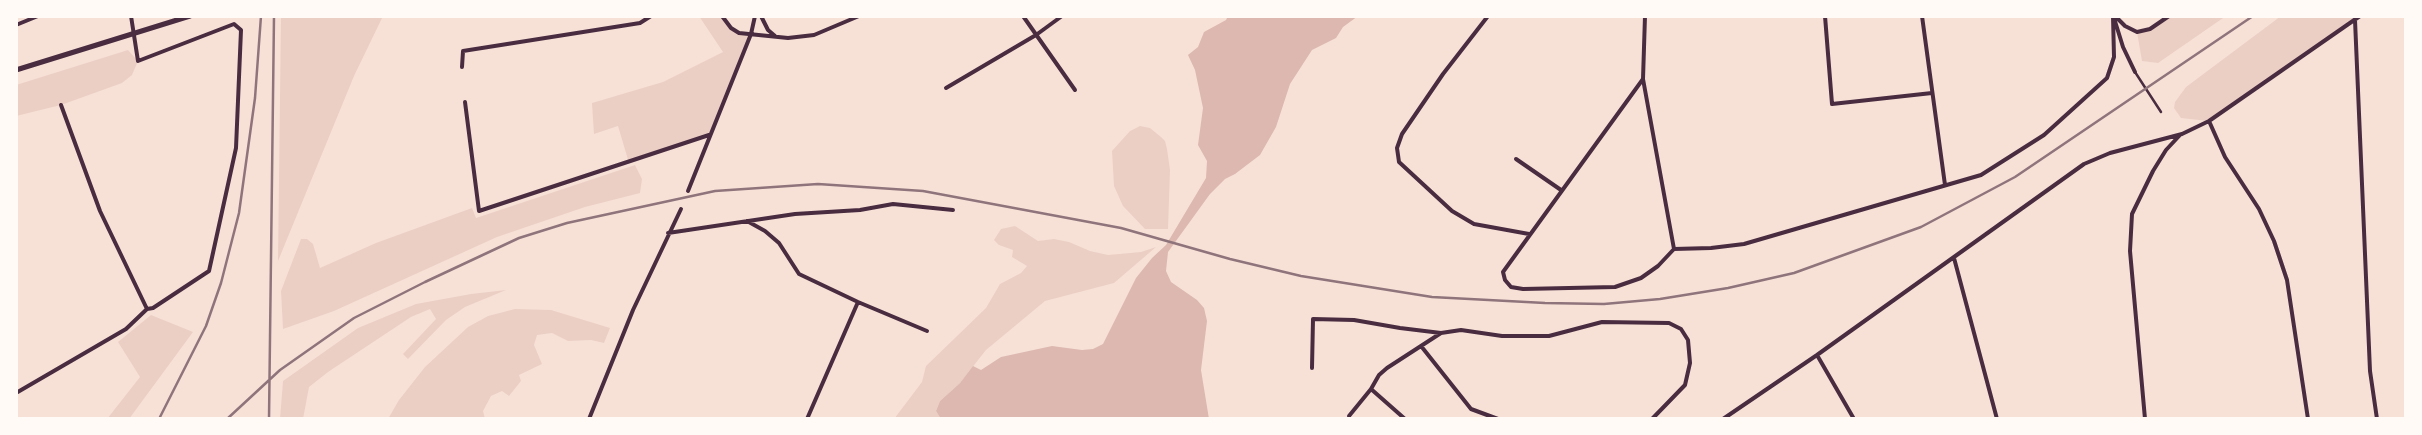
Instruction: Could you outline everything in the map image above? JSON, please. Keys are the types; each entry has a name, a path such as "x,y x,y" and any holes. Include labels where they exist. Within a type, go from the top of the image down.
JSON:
{"main road":[{"path":"16,70 190,16"}],"street":[{"path":"16,25 38,16"},
{"path":"16,393 126,329 147,309 153,308 209,271 236,148 241,30 234,24 138,61 131,16"},
{"path":"462,67 463,51 640,23 651,16"},
{"path":"722,16 736,32 788,38 814,35 858,16"},
{"path":"688,191 709,135 752,34 755,16"},
{"path":"761,16 768,30 778,37"},
{"path":"1023,16 1075,90"},
{"path":"946,88 1036,36 1062,16"},
{"path":"1488,16 1443,74 1402,134 1397,148 1399,162 1452,212 1474,224 1529,234"},
{"path":"1645,16 1643,79 1674,249"},
{"path":"1825,16 1832,104 1932,93"},
{"path":"1922,16 1945,185"},
{"path":"1643,79 1503,272 1505,280 1511,287 1523,289 1615,287 1641,278 1658,266 1674,249 1711,248 1744,244 1981,175 2044,135 2108,78 2114,57 2114,16"},
{"path":"2114,16 2125,26 2137,32 2150,30 2169,16"},
{"path":"2114,16 2123,47 2135,72 2160,112"},
{"path":"1723,419 1817,355 2084,164 2110,153 2182,134 2209,121 2360,16"},
{"path":"2355,20 2370,372 2377,419"},
{"path":"465,102 479,210 709,135"},
{"path":"61,105 100,211 147,309"},
{"path":"2209,121 2225,157 2259,209 2274,241 2287,280 2308,419"},
{"path":"2145,419 2130,251 2132,214 2152,171 2166,150 2182,134"},
{"path":"1516,160 1561,190"},
{"path":"668,233 795,214 860,210 893,204 953,210"},
{"path":"589,419 668,233 681,208"},
{"path":"747,221 765,231 779,243 799,274 858,302 927,331"},
{"path":"1954,258 1997,419"},
{"path":"807,419 858,302"},
{"path":"1312,368 1313,319 1354,320 1441,333 1461,330 1502,336 1549,336 1602,322 1669,323 1681,329 1688,340 1690,363 1685,385 1652,419"},
{"path":"1349,416 1371,389 1379,375 1441,333"},
{"path":"1421,346 1472,409 1498,419"},
{"path":"1817,355 1854,419"},
{"path":"1371,389 1405,419"}],"shaded area":[{"path":"281,16 383,16 354,76 278,261"},
{"path":"699,16 722,16 736,31 751,34 709,135 629,163 618,126 594,134 592,103 663,82 723,52"},
{"path":"1228,16 1358,16 1343,27 1336,38 1312,50 1290,84 1276,127 1260,155 1235,174 1225,179 1210,194 1168,252 1166,271 1171,282 1197,300 1204,308 1207,321 1201,370 1209,419 941,419 936,411 940,401 960,383 973,366 981,370 1001,357 1052,346 1082,350 1093,349 1103,344 1136,278 1152,258 1166,245 1206,178 1207,161 1198,145 1203,108 1195,70 1188,55 1198,47 1204,32 1226,20"},
{"path":"2169,16 2226,16 2158,63 2142,61 2137,32 2150,29"},
{"path":"2281,16 2360,16 2208,121 2181,118 2174,108 2175,102 2186,87"},
{"path":"128,50 138,61 132,75 122,83 61,105 16,116 16,85"},
{"path":"1140,126 1150,128 1165,141 1170,170 1168,229 1145,229 1123,206 1114,186 1112,151 1130,131"},
{"path":"635,165 642,179 640,193 585,207 497,237 334,311 283,329 281,291 301,239 307,239 313,244 320,268 376,243 472,208 476,218"},
{"path":"1015,226 1038,241 1054,239 1069,242 1090,251 1108,255 1141,252 1156,247 1114,283 1045,301 986,350 960,383 940,401 936,411 941,419 894,419 922,382 926,366 986,308 1000,284 1021,273 1027,266 1012,257 1013,250 999,245 994,240 1001,229"},
{"path":"506,290 465,307 446,320 408,359 403,354 436,319 430,309 411,317 328,372 309,387 303,419 280,419 283,381 358,328 416,304"},
{"path":"515,309 551,310 610,328 604,343 591,340 568,341 552,333 537,335 534,345 542,364 519,375 521,381 509,396 502,391 491,396 483,411 485,419 388,419 399,400 425,367 468,327 488,316"},
{"path":"151,315 193,332 129,419 107,419 140,377 118,342"}],"railway":[{"path":"159,419 206,326 221,283 239,213 255,98 261,16"},
{"path":"269,419 274,16"},
{"path":"227,419 280,370 354,318 519,238 567,223 715,191 818,184 923,191 1121,228 1230,259 1301,276 1432,297 1604,304 1660,299 1728,288 1794,273 1921,227 2015,177 2253,16"}]}
